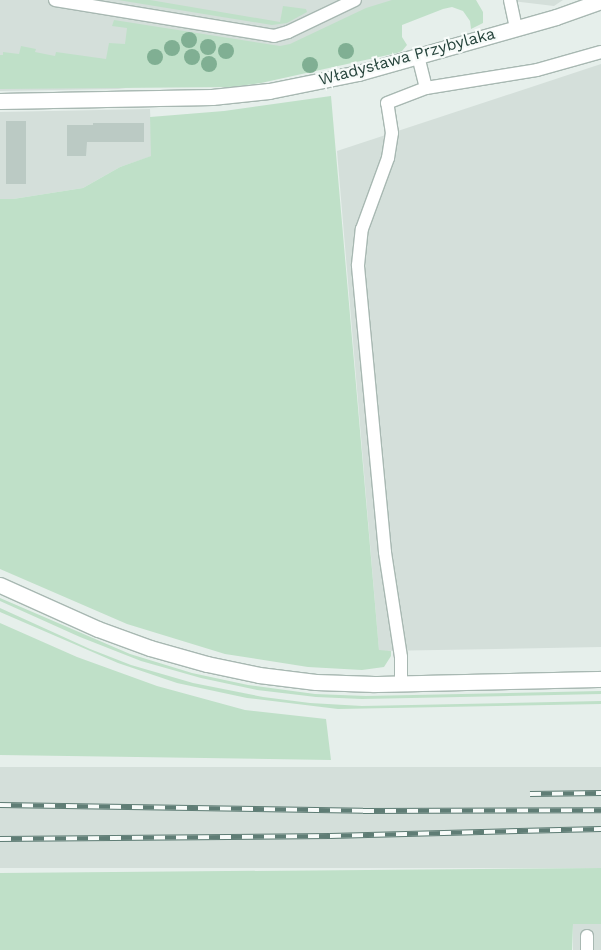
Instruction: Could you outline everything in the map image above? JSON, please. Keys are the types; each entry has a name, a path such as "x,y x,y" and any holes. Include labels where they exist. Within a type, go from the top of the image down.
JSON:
{"street":[{"name":"Władysława Przybylaka","path":"0,101 212,97 269,91 358,73 516,28 601,1"},
{"path":"0,585 123,639 207,664 259,675 316,682 401,684 601,679"}],"lane":[{"path":"55,0 274,36 288,32 355,0"},
{"path":"510,0 516,28"},
{"path":"401,684 401,657 386,552 358,265 362,229 388,158 392,133 387,103 426,88 537,70 601,52"},
{"path":"418,56 426,88"},
{"path":"587,950 588,936"}],"shaded area":[{"path":"0,0 454,0 224,75 118,89 0,91"},
{"path":"503,0 563,0 554,6"},
{"path":"601,64 601,647 379,651 337,151"},
{"path":"150,109 152,156 120,167 83,188 13,199 0,199 0,112"},
{"path":"0,767 601,767 601,868 0,868"},
{"path":"573,924 601,924 601,950 573,950"}],"green space":[{"path":"118,0 150,0 280,22 283,6 306,9 307,12 287,23 272,25"},
{"path":"392,0 476,0 483,12 483,23 471,29 470,21 463,11 452,7 443,9 402,25 402,37 407,45 402,51 397,53 261,83 232,87 0,89 0,55 3,55 3,52 19,54 21,46 36,49 35,52 55,56 56,52 106,59 109,43 125,44 127,28 112,26 114,20 280,46 290,44 366,8"},
{"path":"331,96 379,650 391,651 391,656 384,667 362,670 308,667 225,654 127,624 0,569 0,199 13,199 83,188 120,167 151,156 150,117 224,111"},
{"path":"0,598 130,654 192,673 248,685 315,694 366,696 601,691 601,694 362,699 316,697 257,690 201,678 141,661 80,637 0,601"},
{"path":"0,608 90,649 131,665 193,683 263,697 310,703 362,706 601,701 601,704 338,709 247,698 177,683 118,663 0,612"},
{"path":"0,623 77,657 157,686 245,710 326,719 331,760 0,755"},
{"path":"601,868 601,924 573,924 572,950 0,950 0,873"}],"building":[{"path":"6,121 26,121 26,184 6,184"},
{"path":"93,123 144,123 144,142 87,142 86,156 67,156 67,125 93,125"}],"railway":[{"path":"530,794 601,793"},
{"path":"0,805 363,811 601,810"},
{"path":"0,839 330,836 601,829"}]}
